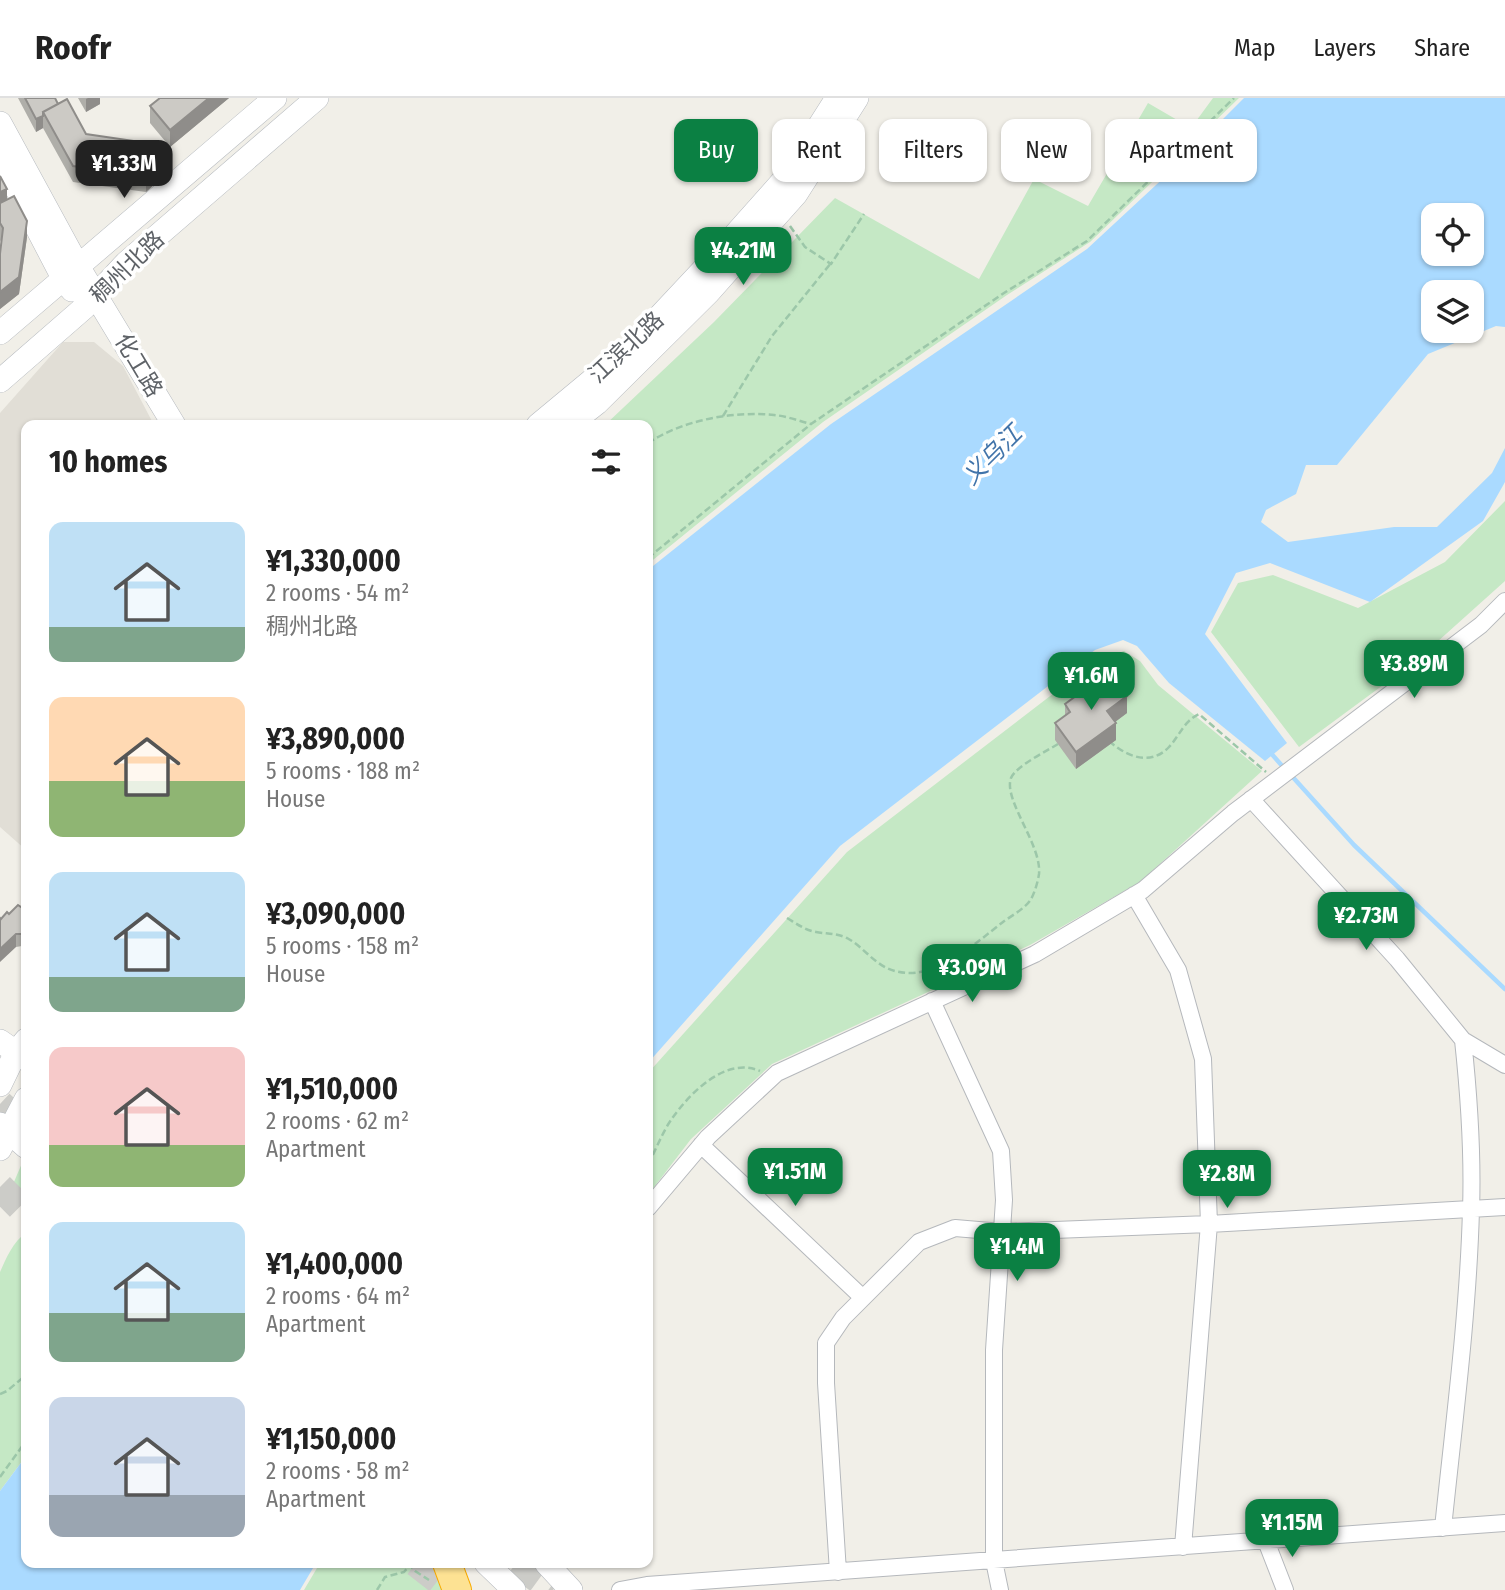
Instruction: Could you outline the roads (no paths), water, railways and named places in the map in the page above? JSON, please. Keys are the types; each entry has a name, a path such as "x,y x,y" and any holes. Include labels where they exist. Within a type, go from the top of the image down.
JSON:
{"main road":[{"name":"稠州北路","path":"0,333 275,98"},
{"name":"稠州北路","path":"0,381 126,264 317,98"},
{"name":"江滨北路","path":"544,420 626,352 718,255 789,175 837,98"},
{"name":"江滨北路","path":"575,420 597,403 708,293 796,194 857,98"},
{"name":"化工路","path":"0,123 72,274"},
{"name":"化工路","path":"0,157 72,274 171,420"},
{"name":"化工路","path":"90,300 157,420"},
{"path":"0,1084 17,1048"},
{"path":"21,1107 3,1135 21,1144"},
{"path":"491,1568 514,1590"},
{"path":"550,1568 571,1590"}],"street":[{"path":"653,1202 701,1145 777,1073 1035,954 1134,895 1251,799 1481,625 1505,601"},
{"path":"1251,799 1397,959 1463,1040 1505,1065"},
{"path":"1134,895 1178,970 1203,1059 1209,1224 1184,1547"},
{"path":"932,1002 1001,1151 1004,1200 994,1350 994,1561 1000,1590"},
{"path":"1443,1528 1462,1338 1471,1210 1469,1098 1463,1040"},
{"path":"701,1145 863,1298"},
{"path":"838,1572 826,1343 843,1318 919,1242 955,1228 1002,1232 1209,1224 1505,1207"},
{"path":"620,1590 647,1585 1505,1523"},
{"path":"1266,1541 1285,1590"}],"water":[{"name":"义乌江","path":"1244,98 1505,98 1505,327 1496,326 1484,331 1484,280 1421,280 1421,343 1455,343 1428,354 1337,465 1306,465 1296,494 1266,510 1261,522 1288,542 1394,527 1437,527 1492,473 1505,448 1505,482 1483,521 1370,602 1270,563 1236,573 1205,634 1287,743 1265,761 1169,683 1137,646 1123,640 1095,650 840,846 653,1057 653,566 831,424 1087,249 1159,182 1257,182 1257,119 1223,119"},
{"path":"21,1463 21,1568 313,1568 300,1590 0,1590 0,1491"}],"waterway":[{"path":"1269,751 1284,768"},
{"path":"1290,774 1354,845 1505,989"}],"tunnel":[{"path":"0,1104 21,1123"},
{"path":"0,1187 21,1208"},
{"path":"422,1568 451,1590"},
{"path":"523,1568 553,1590"}]}
